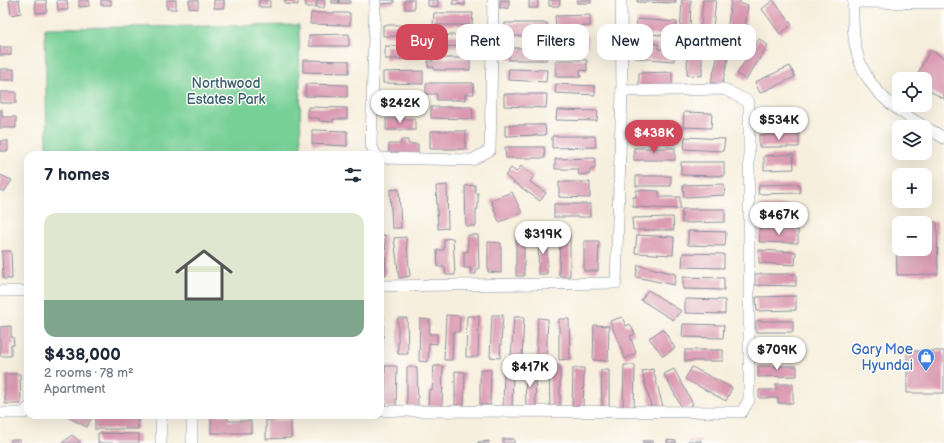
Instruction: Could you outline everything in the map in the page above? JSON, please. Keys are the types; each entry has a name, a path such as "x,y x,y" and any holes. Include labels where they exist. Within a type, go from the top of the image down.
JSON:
{"street":[{"path":"374,151 372,145 375,0"},
{"path":"384,158 472,160 490,150 493,0"},
{"path":"384,286 616,283 622,91 621,0"},
{"path":"944,3 853,1 856,49 867,78 890,104 905,116 944,138"},
{"path":"384,411 742,412 749,400 749,102 724,89 622,91"},
{"path":"0,292 24,291"},
{"path":"0,413 24,413"},
{"path":"161,419 162,443"},
{"path":"192,419 192,443"}],"green space":[{"name":"Northwood Estates Park","path":"299,25 301,151 47,151 45,28"}],"building":[{"path":"9,0 19,0 21,13 11,15"},
{"path":"35,0 46,0 47,12 36,13"},
{"path":"57,0 67,0 68,10 58,10"},
{"path":"79,0 89,0 89,6 79,7"},
{"path":"101,0 111,0 111,5 101,5"},
{"path":"167,0 176,0 176,9 167,9"},
{"path":"189,0 198,0 198,9 189,8"},
{"path":"214,0 224,0 224,8 214,8"},
{"path":"259,0 270,0 270,7 259,7"},
{"path":"285,0 298,0 298,5 285,4"},
{"path":"306,0 316,0 316,7 306,7"},
{"path":"317,0 325,0 324,8 317,8"},
{"path":"332,0 339,0 339,3 332,3"},
{"path":"339,0 350,0 350,3 339,3"},
{"path":"380,0 394,0 394,3 380,4"},
{"path":"405,0 414,0 414,9 405,9"},
{"path":"428,0 438,0 438,7 428,6"},
{"path":"453,0 465,0 465,5 453,4"},
{"path":"500,0 509,0 509,8 500,8"},
{"path":"529,0 538,0 538,8 529,8"},
{"path":"549,0 560,0 559,6 549,6"},
{"path":"577,0 591,0 591,3 577,3"},
{"path":"637,0 676,0 676,3 637,2"},
{"path":"682,0 691,0 690,24 680,24"},
{"path":"703,0 716,0 713,24 701,24"},
{"path":"731,0 740,0 740,4 748,5 745,24 728,24"},
{"path":"773,0 792,25 780,34 762,9"},
{"path":"311,13 350,13 350,25 310,24"},
{"path":"434,13 473,13 472,24 433,24"},
{"path":"590,15 590,26 589,24 556,24 555,16"},
{"path":"637,19 677,22 677,24 661,24 661,35 653,34 653,24 637,24"},
{"path":"547,23 522,24 522,36 514,36 514,24 505,24"},
{"path":"383,25 396,25 396,36 383,36"},
{"path":"349,34 349,46 309,46 309,35"},
{"path":"448,35 456,35 456,46 448,46"},
{"path":"759,39 768,45 746,80 737,74 746,60 756,60 756,44"},
{"path":"653,44 658,44 658,49 661,49 661,60 653,59"},
{"path":"385,46 396,46 396,59 385,59"},
{"path":"0,47 11,47 11,55 0,55"},
{"path":"514,48 522,48 522,60 514,60"},
{"path":"930,50 944,58 944,99 932,92 932,72 919,72"},
{"path":"448,58 456,58 456,60 470,60 470,70 434,70 434,67 428,67 428,61 448,60"},
{"path":"303,60 349,61 349,73 303,72"},
{"path":"556,60 587,60 587,71 580,70 581,77 556,77"},
{"path":"687,60 702,60 702,76 687,75"},
{"path":"717,60 728,60 722,85 711,82"},
{"path":"790,66 795,77 760,93 755,82"},
{"path":"0,69 14,69 14,80 0,80"},
{"path":"509,69 547,70 546,82 508,80"},
{"path":"423,71 423,84 383,83 383,72"},
{"path":"672,72 672,88 639,88 639,73"},
{"path":"426,83 473,83 474,94 465,94 465,100 437,100 437,94 426,94"},
{"path":"306,84 347,85 347,97 305,96"},
{"path":"556,84 595,86 595,95 555,93"},
{"path":"0,92 16,92 16,103 0,103"},
{"path":"504,94 547,94 546,108 504,106"},
{"path":"308,107 347,108 347,119 333,119 333,122 319,121 319,118 308,118"},
{"path":"431,107 472,107 473,119 431,118"},
{"path":"0,110 2,110 2,117 16,117 16,128 0,128"},
{"path":"557,110 598,111 597,121 556,120"},
{"path":"684,112 712,113 711,128 683,127"},
{"path":"759,112 796,112 796,124 759,124"},
{"path":"386,119 415,119 415,130 386,130"},
{"path":"640,124 670,124 670,136 640,137"},
{"path":"505,125 545,125 546,135 505,136"},
{"path":"312,130 347,131 347,146 312,144"},
{"path":"430,131 466,131 465,149 430,149"},
{"path":"799,134 799,147 759,147 759,135"},
{"path":"552,136 595,136 596,147 552,148"},
{"path":"685,137 725,139 723,151 684,149"},
{"path":"401,140 408,140 408,144 418,144 418,155 389,154 389,144 401,144"},
{"path":"0,141 8,141 8,151 0,151"},
{"path":"505,147 544,147 545,158 506,158"},
{"path":"634,148 675,148 675,160 634,160"},
{"path":"793,154 794,169 764,170 764,156"},
{"path":"595,158 595,169 590,169 590,174 579,175 578,169 555,169 555,159"},
{"path":"681,162 724,162 724,176 681,175"},
{"path":"521,166 534,176 530,182 546,193 540,201 505,176 511,168 516,172"},
{"path":"0,175 12,180 4,192 0,190"},
{"path":"636,176 671,176 671,186 636,186"},
{"path":"559,182 590,182 590,198 559,197"},
{"path":"724,184 725,195 684,197 683,185"},
{"path":"799,184 800,193 758,194 759,185"},
{"path":"447,185 448,228 438,229 436,186"},
{"path":"475,185 475,193 478,193 476,226 466,226 465,186"},
{"path":"399,189 401,228 392,228 390,190"},
{"path":"636,190 659,191 659,197 680,197 680,209 633,207 633,197 636,197"},
{"path":"512,192 522,213 499,222 491,200"},
{"path":"554,204 590,204 590,217 554,217"},
{"path":"760,205 801,205 801,217 760,217"},
{"path":"682,209 725,209 725,222 682,223"},
{"path":"673,217 674,230 633,230 632,218"},
{"path":"932,222 937,222 938,274 897,275 897,256 932,256"},
{"path":"760,228 798,230 798,243 759,242"},
{"path":"688,231 726,232 725,246 688,245"},
{"path":"560,234 570,235 570,276 559,276"},
{"path":"384,235 385,235 386,275 384,275"},
{"path":"468,235 478,235 479,269 476,269 476,274 471,274 471,268 464,268 464,252 468,252"},
{"path":"637,235 674,237 673,255 635,253"},
{"path":"516,236 524,237 524,276 516,276"},
{"path":"539,236 547,236 547,274 538,274"},
{"path":"406,237 410,276 399,278 394,238"},
{"path":"453,238 455,275 446,275 445,267 438,267 437,250 444,250 444,239"},
{"path":"584,241 599,241 598,271 584,271"},
{"path":"488,242 501,243 501,273 488,272"},
{"path":"759,250 796,252 795,265 759,263"},
{"path":"2,251 11,251 12,279 3,279"},
{"path":"683,253 724,254 724,268 682,267"},
{"path":"638,265 676,274 674,285 636,277"},
{"path":"755,274 796,274 796,286 755,285"},
{"path":"683,277 724,278 724,290 683,289"},
{"path":"648,290 681,311 673,320 641,300"},
{"path":"796,296 796,310 757,311 756,297"},
{"path":"685,299 725,300 725,314 685,313"},
{"path":"446,315 460,316 459,332 453,332 452,360 444,360"},
{"path":"492,315 503,315 500,358 490,357"},
{"path":"467,316 479,316 478,357 466,357"},
{"path":"514,317 524,317 522,358 511,357"},
{"path":"622,317 626,326 630,324 635,334 630,336 636,353 625,359 610,321"},
{"path":"398,318 407,318 408,354 398,354"},
{"path":"538,318 548,319 546,360 536,360"},
{"path":"420,319 430,320 429,334 437,334 437,344 429,343 428,362 419,361"},
{"path":"559,319 569,319 570,359 559,360"},
{"path":"756,321 793,321 793,332 756,332"},
{"path":"683,324 724,325 723,338 682,337"},
{"path":"594,325 609,326 608,361 593,360"},
{"path":"11,326 11,337 13,337 14,345 11,345 11,356 0,356 0,327"},
{"path":"663,329 675,348 663,356 649,338"},
{"path":"793,345 793,356 757,356 757,346"},
{"path":"685,350 723,350 723,361 685,361"},
{"name":"Gary Moe Hyundai","path":"907,351 944,351 944,393 907,393"},
{"path":"549,365 560,365 560,407 550,407"},
{"path":"624,365 635,365 634,409 623,409"},
{"path":"385,366 397,366 396,408 385,407"},
{"path":"434,366 443,366 442,406 428,406 429,390 432,390"},
{"path":"525,366 535,366 536,409 526,409"},
{"path":"758,366 797,366 797,376 758,377"},
{"path":"407,367 417,367 418,407 407,407"},
{"path":"692,367 732,388 726,401 685,379"},
{"path":"573,368 584,368 583,409 572,409"},
{"path":"653,369 663,407 652,410 642,371"},
{"path":"674,369 693,404 683,410 664,374"},
{"path":"480,370 491,370 490,405 480,405"},
{"path":"601,370 609,370 609,409 602,409"},
{"path":"455,371 465,372 464,405 455,405"},
{"path":"504,371 513,371 512,408 503,407"},
{"path":"5,374 20,374 21,404 5,404"},
{"path":"776,384 793,384 793,403 778,403 778,398 759,398 759,390 776,390"},
{"path":"72,419 91,419 87,427"},
{"path":"95,419 138,419 138,429 95,429"},
{"path":"211,419 251,421 251,433 211,433"},
{"path":"266,420 291,420 291,438 266,439"},
{"path":"98,433 139,434 139,443 98,443"},
{"path":"72,435 81,443 62,443"},
{"path":"503,439 514,439 514,443 503,443"},
{"path":"11,440 20,440 20,443 11,443"},
{"path":"667,440 676,441 676,443 667,443"},
{"path":"489,441 489,443 478,443 478,442"},
{"path":"643,441 653,441 653,443 643,443"},
{"path":"688,441 701,441 701,443 688,443"}],"place":[{"name":"Gary Moe Hyundai","path":"926,372"}]}
